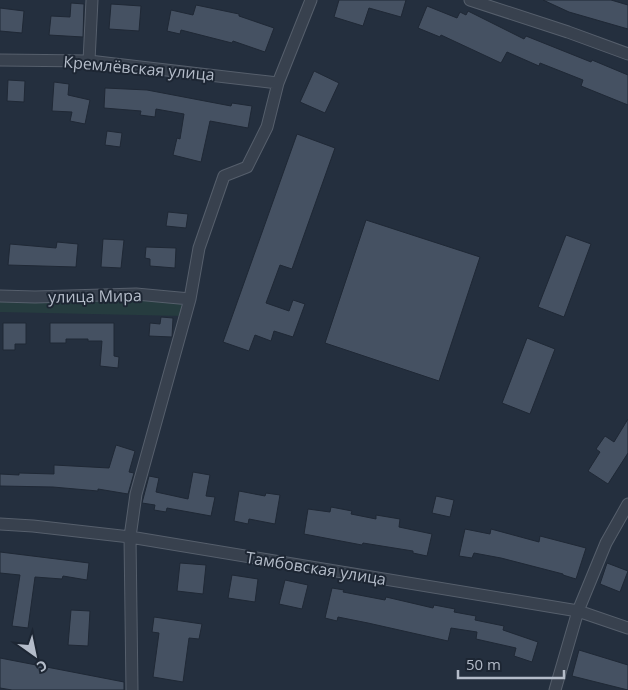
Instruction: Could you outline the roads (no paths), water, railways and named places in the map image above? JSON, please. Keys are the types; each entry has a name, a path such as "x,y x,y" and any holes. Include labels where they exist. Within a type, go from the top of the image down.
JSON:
{"street":[{"path":"89,61 92,0"},
{"path":"132,690 130,537 136,494 190,299 199,248 224,176 247,167 267,127 278,82 311,0"},
{"path":"470,0 628,54"},
{"name":"Кремлёвская улица","path":"0,60 89,61 278,82"},
{"name":"улица Мира","path":"0,296 35,297 136,294 190,299"},
{"path":"555,690 578,611 606,543 628,504"},
{"name":"Тамбовская улица","path":"0,524 130,537 578,611 628,628"}]}
